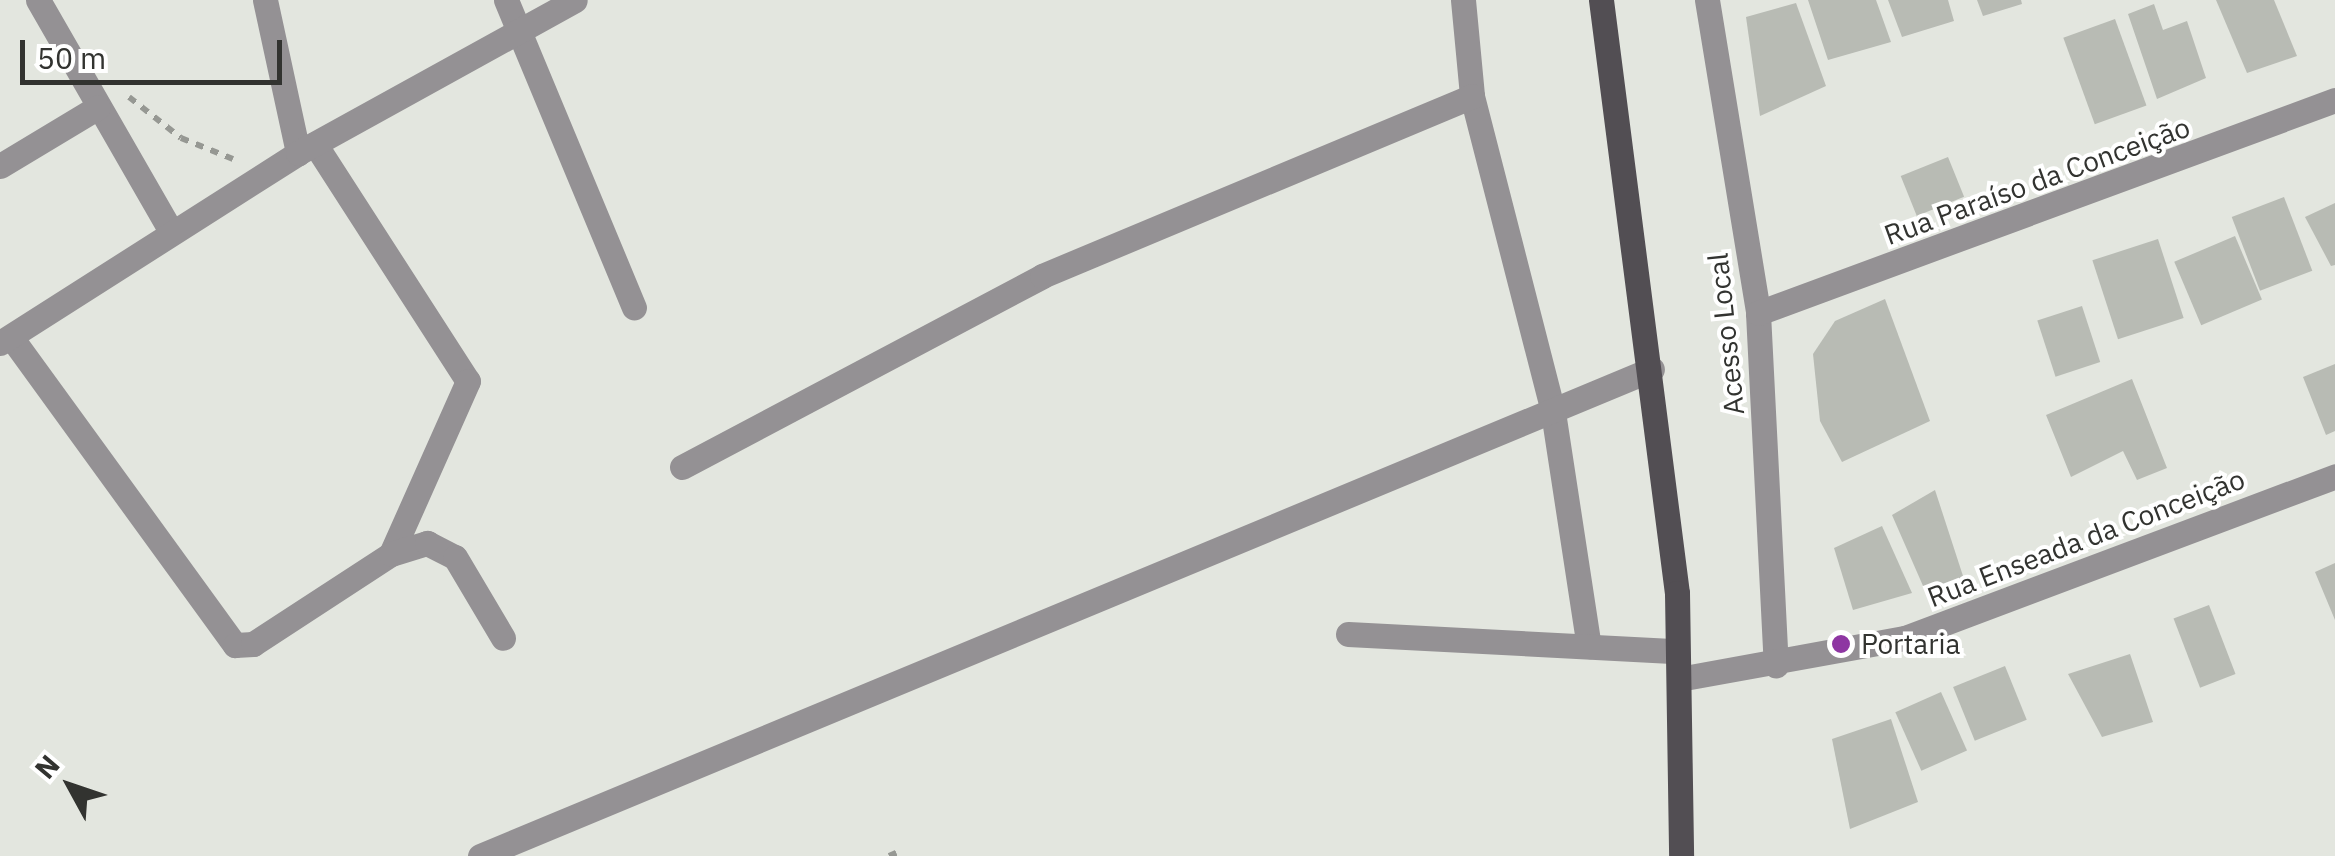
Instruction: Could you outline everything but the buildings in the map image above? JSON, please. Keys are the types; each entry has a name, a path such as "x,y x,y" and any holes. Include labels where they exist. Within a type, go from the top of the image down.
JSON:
{"main road":[{"path":"1601,0 1652,369 1679,680 1681,856"}],"street":[{"path":"38,0 171,231"},
{"path":"265,0 306,148 468,380 391,554"},
{"path":"506,0 516,34 634,307"},
{"path":"504,638 449,550 427,542 391,554 253,644 234,644 6,340 306,148 575,0"},
{"path":"1463,0 1472,96 1553,412 1590,646"},
{"name":"Acesso Local","path":"1707,0 1758,313 1776,666"},
{"path":"682,467 1042,276 1472,96"},
{"name":"Rua Paraíso da Conceição","path":"1758,313 2335,100"},
{"path":"0,166 98,107"},
{"path":"480,856 1652,369"},
{"name":"Rua Enseada da Conceição","path":"1679,680 1776,666 1924,632 2335,476"},
{"path":"1348,634 1677,651"}],"path":[{"path":"112,84 181,138 268,173"}],"place":[{"name":"Portaria","path":"1841,644"}]}
